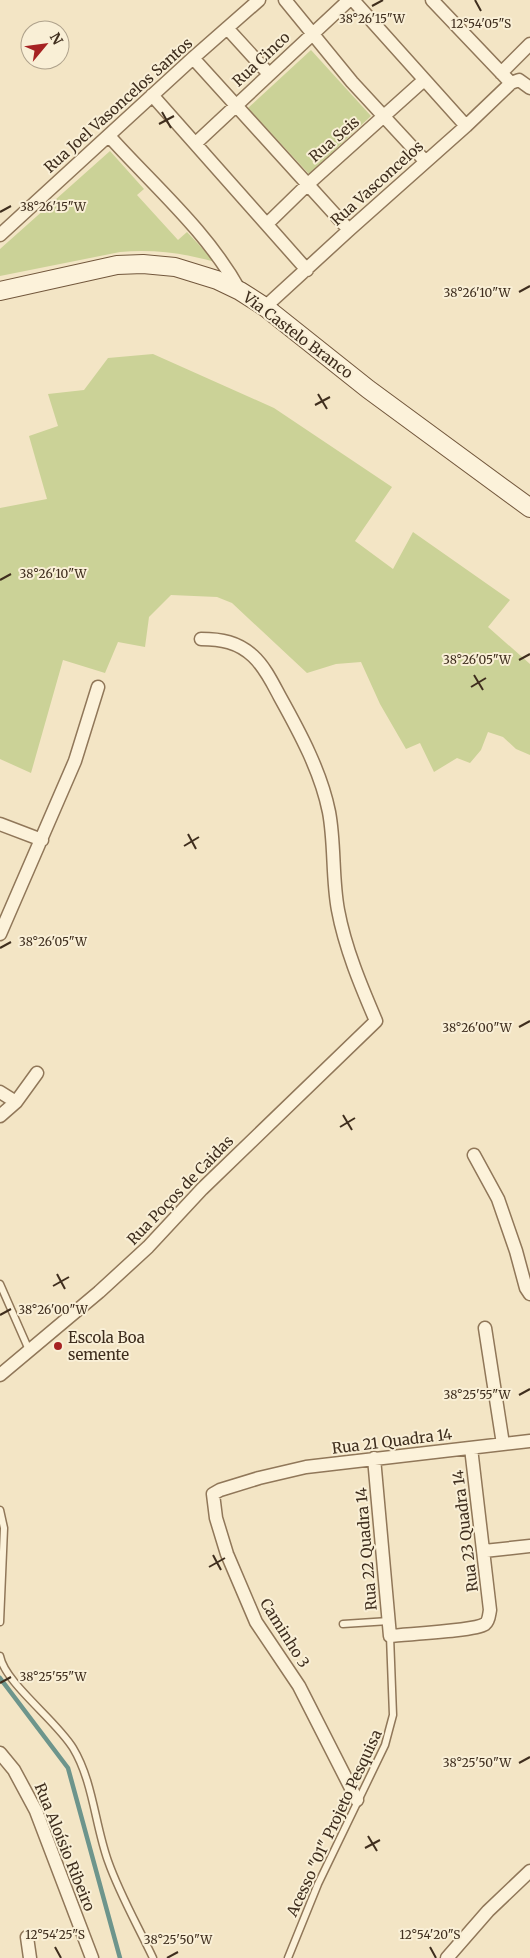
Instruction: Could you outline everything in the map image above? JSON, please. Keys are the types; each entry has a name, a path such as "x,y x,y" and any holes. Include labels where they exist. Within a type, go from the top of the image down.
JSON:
{"main road":[{"name":"Via Castelo Branco","path":"0,291 117,265 143,264 175,267 199,274 240,291 265,308 368,388 530,508"}],"street":[{"name":"Rua Joel Vasoncelos Santos","path":"0,235 109,136 152,94 260,0"},
{"path":"285,0 352,82 425,161"},
{"name":"Rua Cinco","path":"196,143 349,0"},
{"path":"353,0 466,126"},
{"path":"434,1 511,83 519,80 530,88"},
{"path":"227,28 269,74"},
{"path":"501,73 530,44"},
{"path":"192,58 349,230"},
{"name":"Rua Seis","path":"267,224 307,185 424,80"},
{"name":"Rua Vasconcelos","path":"265,308 511,83"},
{"path":"152,94 307,270"},
{"path":"109,136 195,228 225,266 240,291"},
{"name":"Rua Poços de Caidas","path":"0,1375 148,1248 209,1182 376,1021 344,936 338,911 329,813 322,782 270,678 254,657 236,644 218,639 201,638"},
{"path":"0,934 75,761 98,687"},
{"path":"0,824 42,840"},
{"path":"0,1116 16,1102 37,1072"},
{"path":"0,1092 16,1102"},
{"path":"474,1155 498,1199 516,1251 526,1288 530,1294"},
{"path":"486,1328 503,1444"},
{"name":"Rua 21 Quadra 14","path":"259,1478 306,1467 530,1441"},
{"name":"Rua 23 Quadra 14","path":"390,1636 478,1627 489,1620 490,1610 484,1551 471,1448"},
{"name":"Rua 22 Quadra 14","path":"374,1458 390,1636"},
{"name":"Caminho 3","path":"259,1478 213,1494 221,1536 239,1586 256,1622 299,1686 357,1800"},
{"path":"484,1551 530,1546"},
{"name":"Rua Aloísio Ribeiro","path":"0,1753 14,1770 36,1811 92,1958"},
{"path":"447,1958 488,1912 530,1871"},
{"path":"27,1937 30,1958"}],"lane":[{"path":"0,1284 29,1350"},
{"path":"0,1510 4,1528 0,1622"},
{"path":"343,1624 389,1621"},
{"name":"Acesso \"01\" Projeto Pesquisa","path":"288,1958 318,1884 357,1800 386,1745 393,1715 390,1636"},
{"path":"0,1656 6,1673 58,1728 73,1748 83,1771 108,1862 153,1958"}],"green space":[{"path":"311,50 371,116 309,174 248,108"},
{"path":"110,151 144,189 137,195 178,240 187,232 215,262 168,252 132,251 0,276 0,249"},
{"path":"153,354 274,408 392,487 355,541 393,569 413,532 510,600 488,627 530,664 530,755 516,749 503,737 488,732 481,750 470,763 457,758 434,772 420,743 406,749 380,704 361,662 336,664 307,673 232,603 217,597 171,595 149,617 145,647 118,642 105,673 63,660 31,773 0,759 0,508 47,499 29,436 58,426 48,394 84,390 108,358"}],"waterway":[{"path":"0,1678 68,1768 120,1958"}],"place":[{"name":"Escola Boa semente","path":"58,1346"}]}
